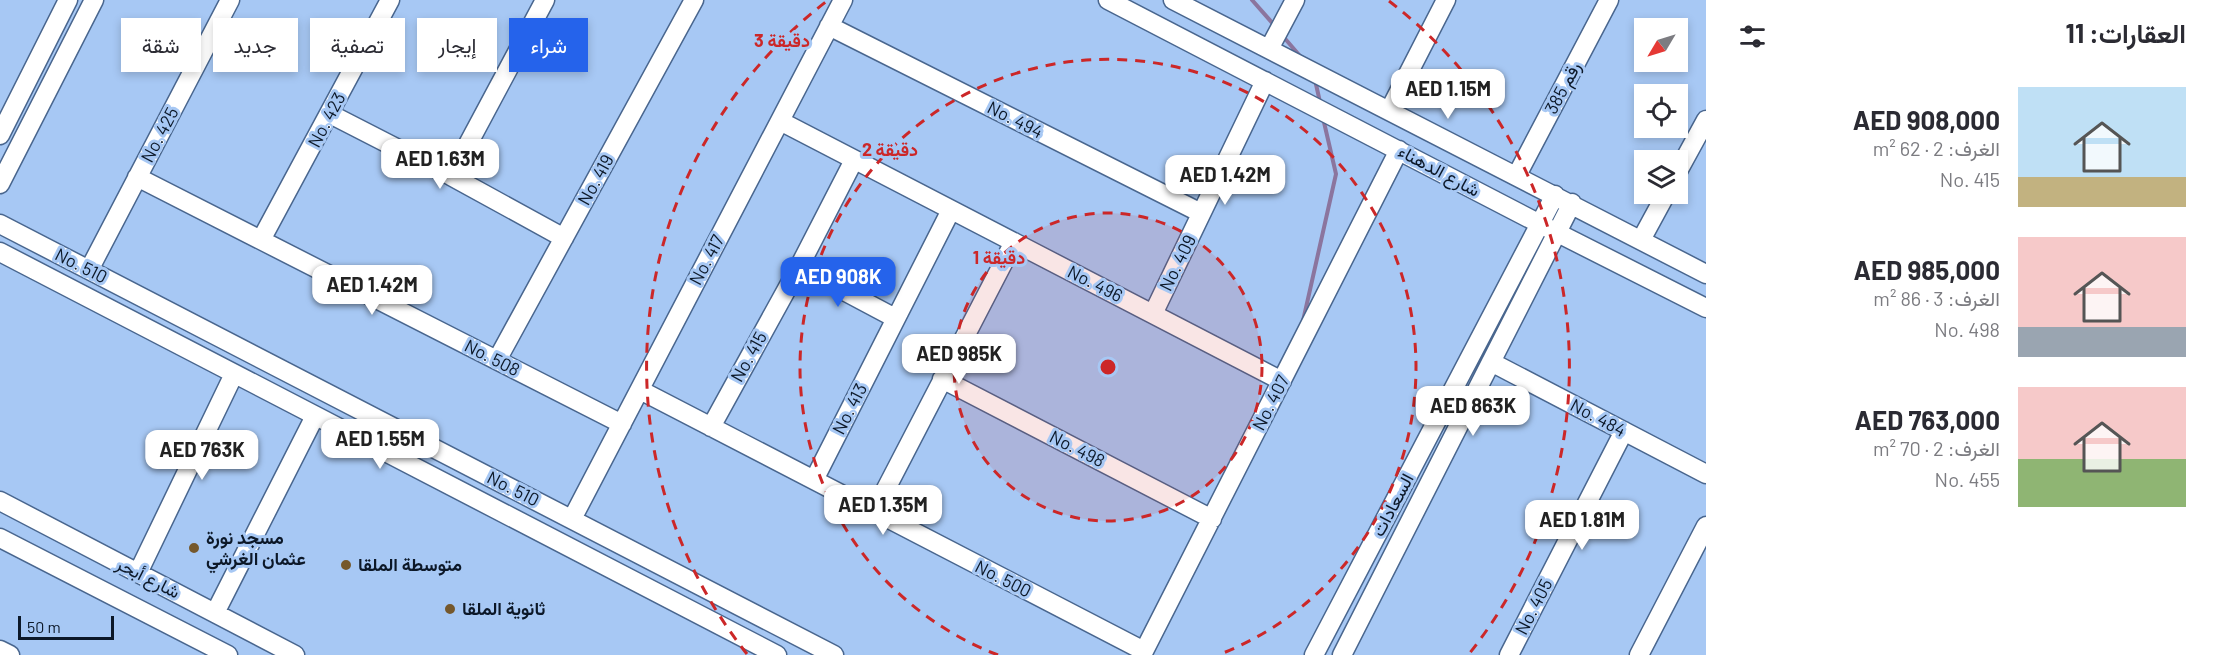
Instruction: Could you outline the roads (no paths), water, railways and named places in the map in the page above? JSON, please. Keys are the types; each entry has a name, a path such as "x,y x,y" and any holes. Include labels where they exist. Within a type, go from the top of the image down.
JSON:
{"street":[{"path":"1,132 68,0"},
{"path":"0,184 94,0"},
{"name":"No. 425","path":"89,270 230,0"},
{"name":"No. 423","path":"261,240 390,0"},
{"name":"No. 419","path":"497,360 694,0"},
{"name":"شارع الدهناء","path":"1108,0 1706,308"},
{"name":"شارع الدهناء","path":"1173,0 1572,203 1706,274"},
{"path":"1269,50 1295,0"},
{"path":"1389,111 1446,0"},
{"name":"رقم 385","path":"1517,175 1609,0"},
{"name":"No. 417","path":"562,543 840,1"},
{"path":"451,176 540,2"},
{"name":"No. 494","path":"829,26 1202,213"},
{"name":"No. 409","path":"1153,314 1265,81"},
{"path":"330,114 451,176 564,238"},
{"path":"1688,153 1706,120"},
{"name":"No. 496","path":"780,121 1282,381"},
{"name":"No. 407","path":"1143,653 1399,150"},
{"name":"No. 415","path":"711,426 799,267 854,160"},
{"name":"No. 508","path":"138,177 622,424"},
{"name":"السعادات","path":"1314,655 1555,195"},
{"name":"السعادات","path":"1342,655 1572,203"},
{"path":"1641,240 1661,204"},
{"name":"No. 413","path":"814,480 951,210"},
{"name":"No. 510","path":"1,225 834,655"},
{"path":"874,512 1014,242"},
{"name":"No. 510","path":"0,252 777,655"},
{"path":"799,267 895,318"},
{"name":"No. 484","path":"1491,362 1706,474"},
{"path":"138,573 234,374"},
{"name":"No. 498","path":"942,379 1212,519"},
{"name":"No. 500","path":"640,390 1143,653"},
{"path":"215,612 315,416"},
{"name":"No. 405","path":"1509,655 1624,431"},
{"name":"شارع أبحر","path":"0,501 295,655"},
{"path":"1639,655 1706,526"},
{"name":"شارع أبحر","path":"0,538 228,655"},
{"path":"0,650 10,655"}],"waterway":[{"path":"1252,0 1275,26"},
{"path":"1281,34 1300,56"},
{"path":"1315,80 1320,102"},
{"path":"1303,321 1336,174 1323,118"}],"place":[{"name":"مسجد نورة عثمان الغرشي","path":"194,548"},
{"name":"متوسطة الملقا","path":"346,565"},
{"name":"ثانوية الملقا","path":"450,609"}]}
